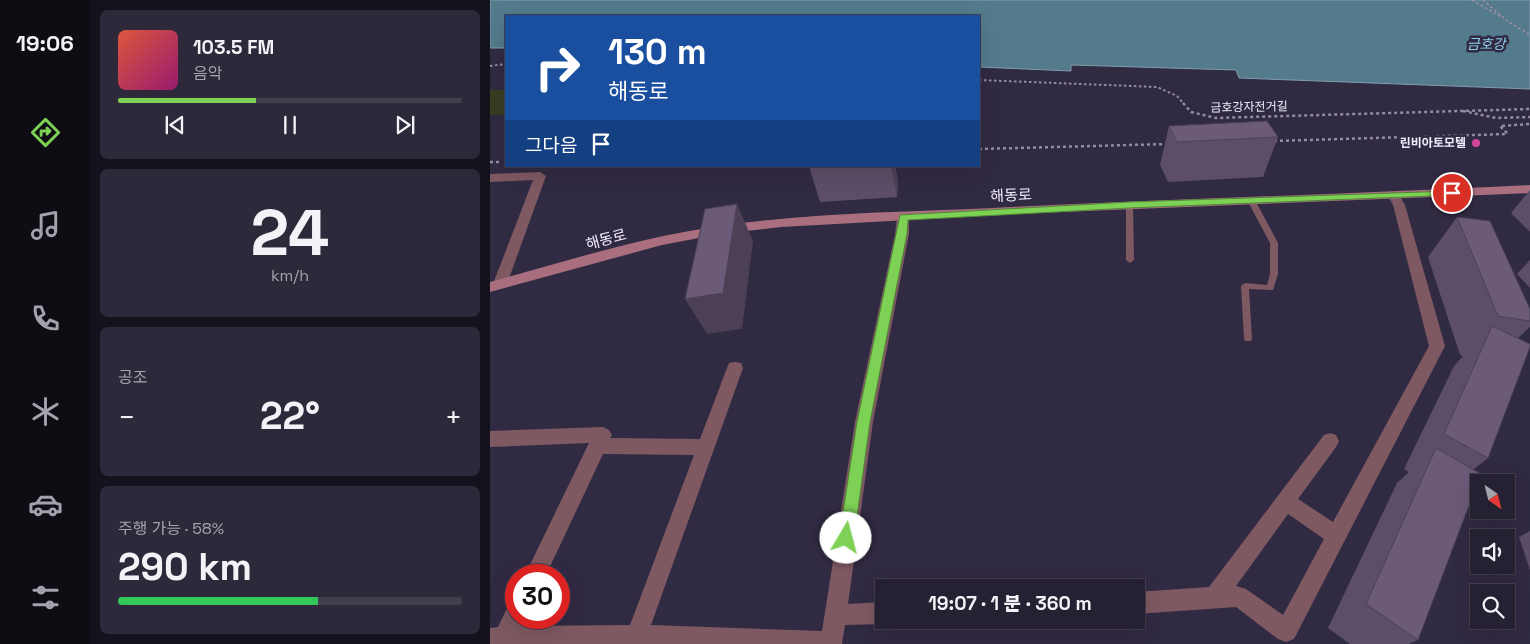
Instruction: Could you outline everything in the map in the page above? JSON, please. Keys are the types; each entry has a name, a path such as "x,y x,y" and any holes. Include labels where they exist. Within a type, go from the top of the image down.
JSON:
{"street":[{"name":"해동로","path":"490,178 540,176 495,285"},
{"name":"해동로","path":"495,285 642,247 720,230 785,224 1129,205 1394,196 1530,189"},
{"path":"1145,601 1240,596 1284,637 1437,346 1399,204 1394,196"},
{"path":"497,638 636,637 831,643 864,422 902,234 903,217"},
{"path":"636,637 735,368"},
{"path":"491,440 603,435 540,564"},
{"path":"1215,597 1330,441"},
{"path":"597,446 706,447"},
{"path":"1286,502 1336,536"},
{"path":"835,615 875,613"},
{"path":"497,638 505,628"}],"lane":[{"path":"1248,339 1245,286 1270,288 1274,274 1274,243 1251,200"},
{"path":"1129,205 1130,260"}],"path":[{"path":"1472,0 1529,35"},
{"path":"1483,0 1506,20"},
{"path":"490,66 505,64"},
{"name":"금호강자전거길","path":"980,80 1157,87 1177,96 1191,112 1216,118 1530,109"},
{"path":"1455,110 1496,118 1530,117"},
{"path":"1270,141 1508,134 1500,126 1530,124"},
{"path":"980,149 1174,143"}],"green space":[{"path":"490,90 505,90 505,113 503,115 490,115"}],"water":[{"name":"금호강","path":"490,0 1530,0 1530,89 1239,78 1236,70 1071,65 1071,71 980,67 980,15 505,15 505,48 490,48"}],"building":[{"path":"1267,121 1278,137 1177,142 1169,126"},
{"path":"737,204 723,293 685,299 705,209"},
{"path":"1457,217 1490,221 1530,309 1530,321 1498,316"},
{"path":"1492,326 1530,344 1530,347 1488,458 1444,434"},
{"path":"1436,448 1481,474 1470,474 1470,503 1418,640 1366,604"}],"place":[{"name":"린비아토모텔","path":"1476,143"}],"route":[{"path":"846,538 864,422 902,234 903,217 1129,205 1452,193"}]}
